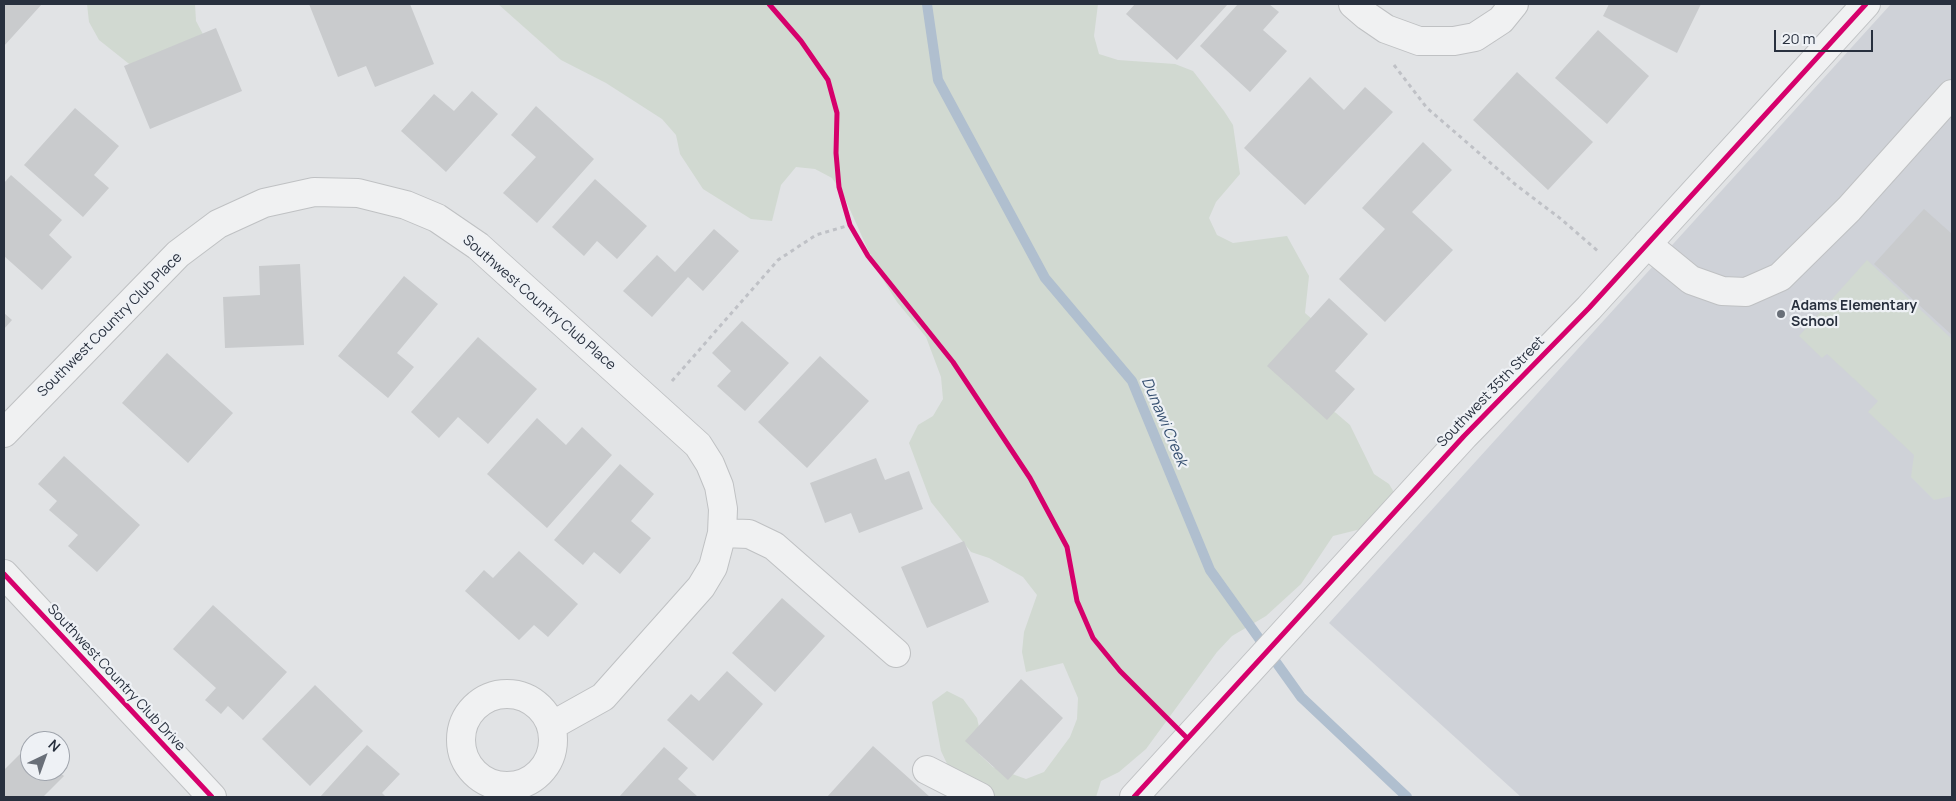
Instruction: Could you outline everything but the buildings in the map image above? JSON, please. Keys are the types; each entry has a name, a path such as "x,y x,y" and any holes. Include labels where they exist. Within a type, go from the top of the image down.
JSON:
{"street":[{"path":"1354,4 1366,16 1386,29 1419,40 1454,41 1475,37 1501,20 1514,4"},
{"name":"Southwest 35th Street","path":"1134,797 1464,436 1623,270 1866,4"},
{"path":"1647,244 1691,280 1722,291 1746,292 1780,277 1849,209 1952,94"},
{"name":"Southwest Country Club Place","path":"4,433 178,254 218,224 264,203 314,192 358,193 406,205 437,218 478,246 698,445 710,464 719,486 723,509 722,533 713,567 701,587 603,697 551,726"},
{"path":"722,533 750,534 774,546 896,653"},
{"name":"Southwest Country Club Drive","path":"4,574 212,797"},
{"path":"502,693 518,694 532,701 544,712 551,726 553,740 551,754 545,766 534,776 524,790 491,784 478,776 467,764 461,749 461,734 465,719 474,706 488,697 502,693"},
{"path":"927,770 980,797"}],"path":[{"path":"1386,29 1388,58 1427,108 1516,185 1623,270"},
{"path":"847,215 854,232"},
{"path":"653,403 778,260 816,236 850,225"}],"shaded area":[{"path":"87,4 195,4 196,21 215,57 133,67 99,40 89,22"},
{"path":"498,4 1098,4 1094,36 1099,54 1118,60 1175,64 1193,71 1233,125 1240,174 1216,202 1209,218 1217,235 1233,243 1287,236 1309,276 1305,313 1319,325 1288,385 1336,413 1350,425 1374,474 1389,484 1398,499 1369,527 1333,536 1301,584 1266,616 1232,636 1217,652 1146,749 1119,772 1101,781 1096,797 979,797 951,772 941,751 932,702 947,691 963,699 977,718 981,736 979,754 993,767 1026,779 1044,772 1070,737 1077,719 1078,698 1063,663 1026,672 1022,652 1024,632 1037,595 1023,577 989,558 971,552 931,502 909,443 918,425 933,416 943,399 941,377 926,337 897,302 877,270 843,194 832,178 815,169 796,167 781,185 772,221 751,219 703,189 680,154 676,135 662,119 606,83 561,60"},
{"name":"Adams Elementary School","path":"1891,4 1952,4 1952,797 1521,797 1329,623"},
{"path":"1867,260 1952,339 1952,496 1934,500 1911,477 1914,455 1868,412 1878,401 1827,354 1822,358 1799,336"}],"waterway":[{"name":"Dunawi Creek","path":"927,4 938,80 1045,278 1132,381 1210,570 1301,697 1407,797"}],"cycle path":[{"path":"769,4 801,41 828,80 837,113 836,153 839,187 850,225 868,256 953,362 1030,478 1067,547 1077,601 1093,638 1120,671 1187,738"},
{"path":"1134,797 1464,436 1589,308 1866,4"},
{"path":"4,574 212,797"}],"place":[{"name":"Adams Elementary School","path":"1781,314"}]}
